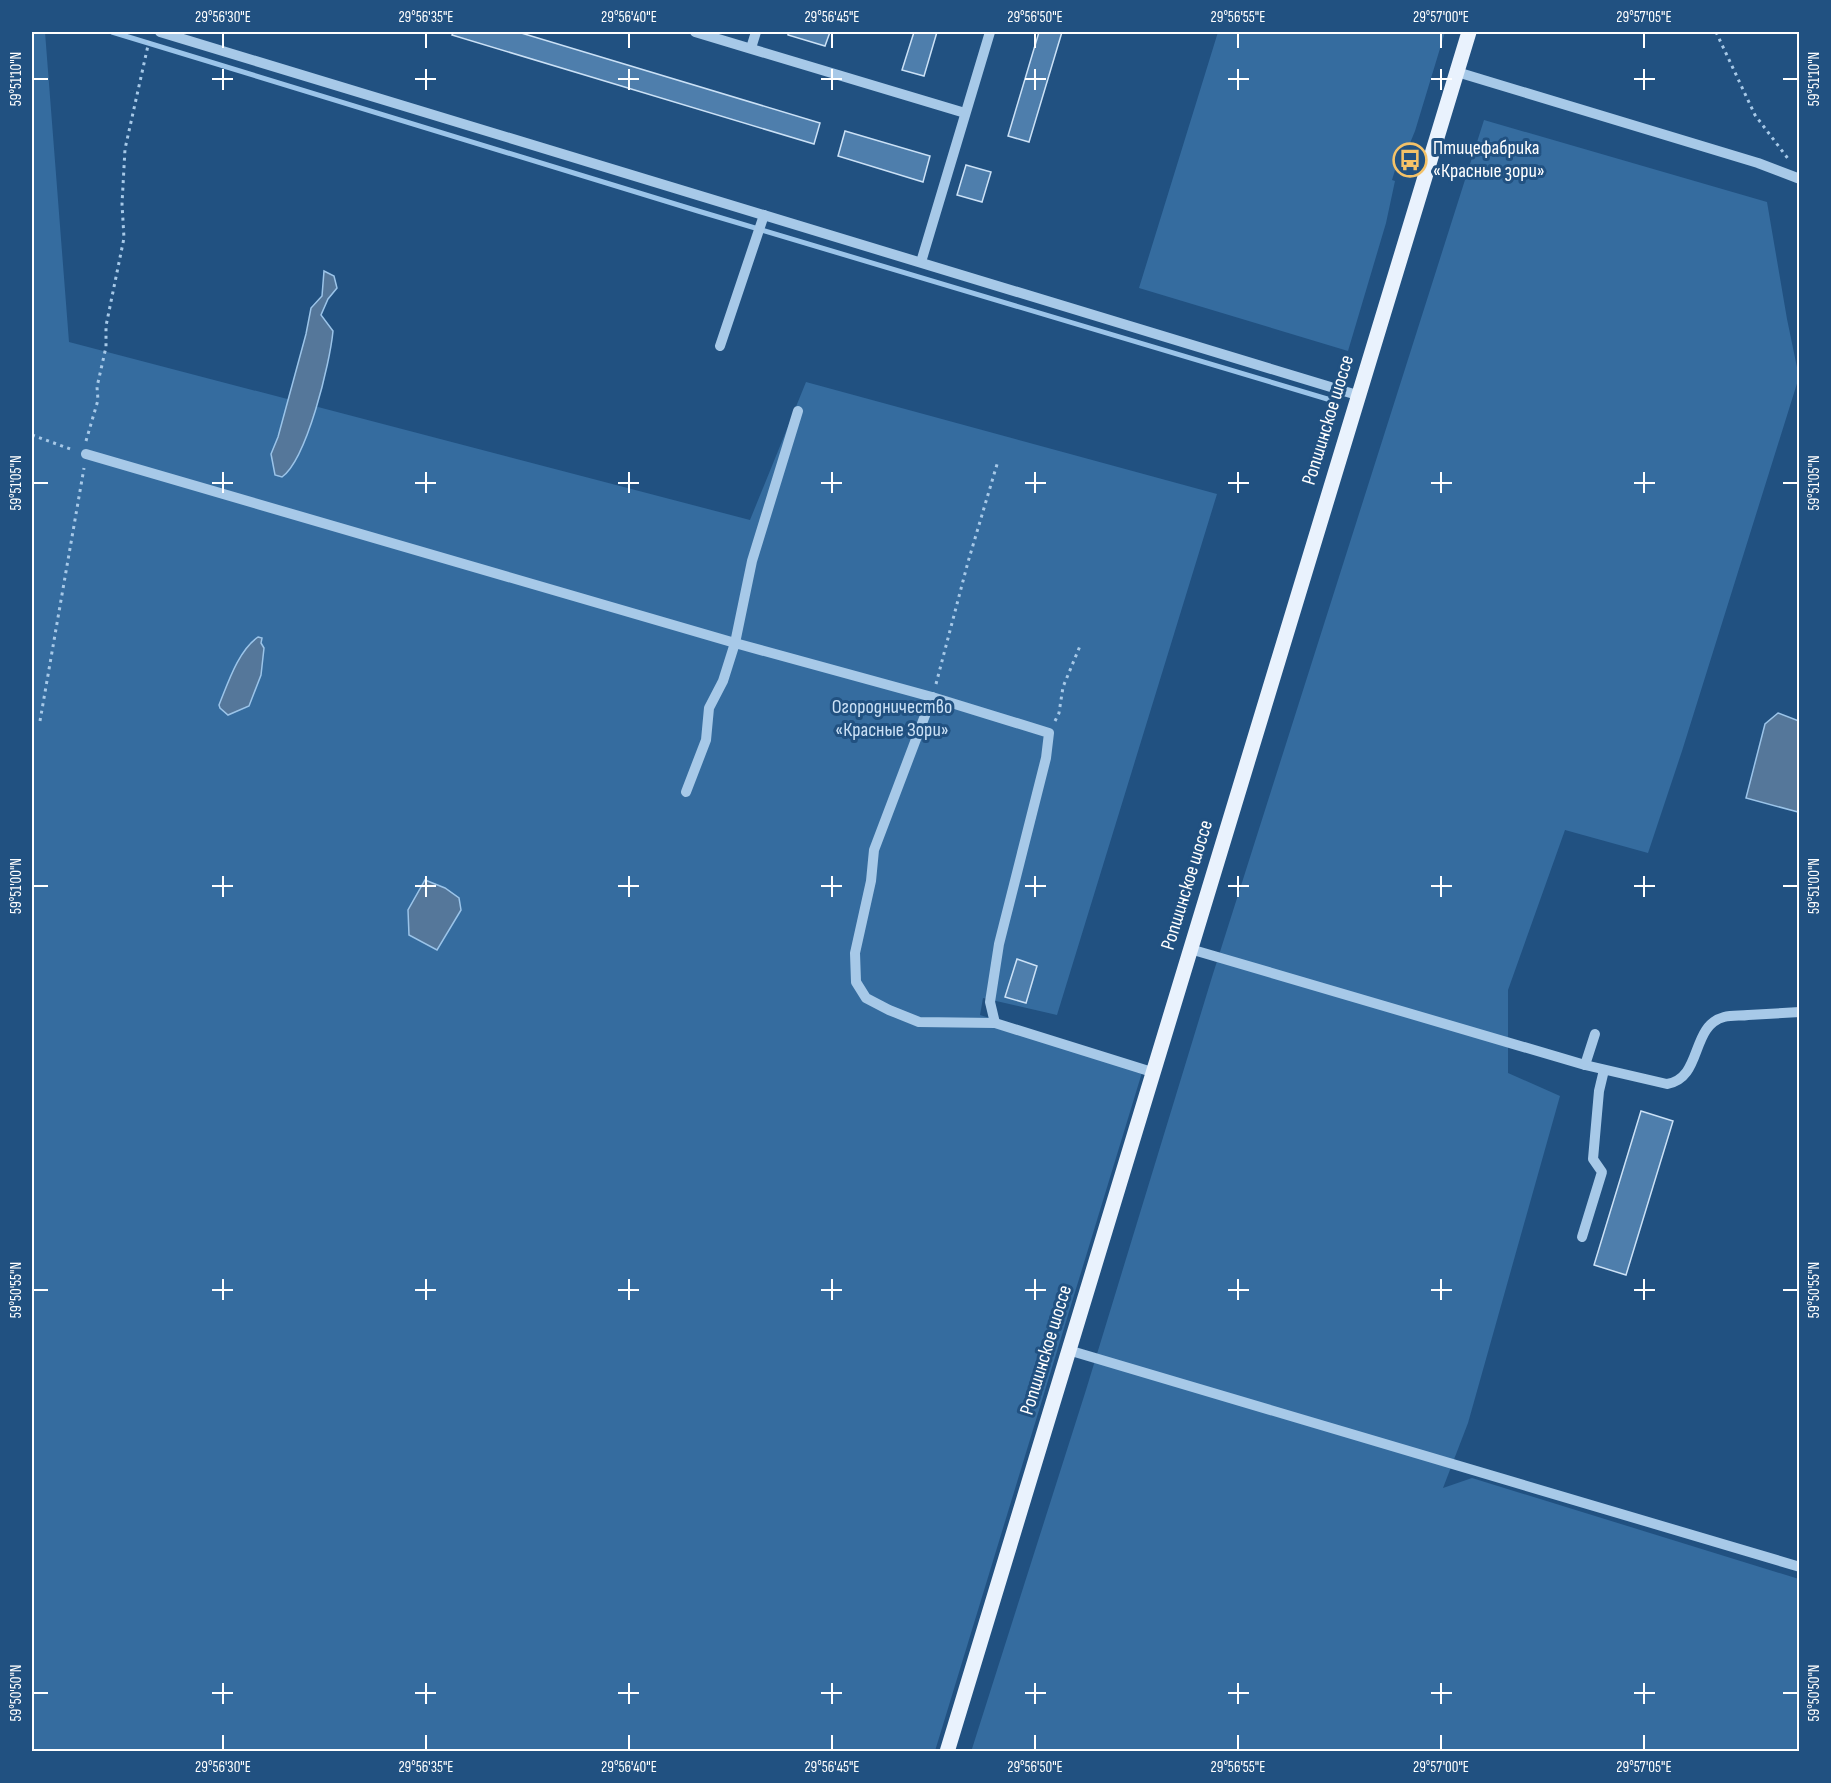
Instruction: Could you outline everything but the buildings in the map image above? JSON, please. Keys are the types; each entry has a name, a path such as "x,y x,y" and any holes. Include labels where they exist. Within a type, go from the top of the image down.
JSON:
{"main road":[{"name":"Ропшинское шоссе","path":"947,1752 1469,32"}],"street":[{"path":"695,32 965,113"},
{"path":"751,48 756,32"},
{"path":"921,262 990,32"},
{"path":"155,34 177,34 1357,395"},
{"path":"1456,72 1758,163 1800,179"},
{"path":"720,346 764,214"},
{"path":"687,792 706,740 709,708 723,681 735,643 752,561 798,411"},
{"path":"86,454 735,643 932,697 1049,733 1046,758 999,944 990,1002 995,1023"},
{"path":"932,697 874,850 871,881 855,953 856,982 866,998 920,1022 995,1023 1152,1072"},
{"path":"1190,949 1585,1065 1667,1084 1683,1079 1706,1030 1723,1017 1800,1012"},
{"path":"1585,1065 1595,1034"},
{"path":"1582,1237 1602,1172 1593,1158 1599,1091 1604,1070"},
{"path":"1068,1350 1800,1567"}],"path":[{"path":"1716,32 1755,115 1793,166"},
{"path":"40,721 86,454 86,439 98,400 97,387 106,347 106,326 124,238 122,204 125,149 147,50 155,34"},
{"path":"32,435 86,454"},
{"path":"932,697 998,461"},
{"path":"1049,733 1059,712 1063,687 1080,646"}],"green space":[{"name":"Огородничество «Красные Зори»","path":"32,32 45,32 69,342 750,520 806,382 1217,494 1057,1015 983,998 980,1015 1144,1066 935,1751 32,1752"},
{"path":"1218,32 1445,32 1415,131 1408,148 1402,147 1392,180 1395,181 1386,223 1348,351 1139,288"},
{"path":"1484,120 1767,202 1799,377 1648,853 1565,830 1508,990 1508,1073 1560,1096 1468,1423 1443,1488 1472,1478 1799,1579 1799,1751 971,1752 1086,1390 1212,977"}],"shaded area":[{"path":"324,271 334,276 337,288 328,299 321,315 333,331 331,346 322,387 308,431 291,467 282,477 275,475 271,454 278,437 311,308 322,296"},
{"path":"258,637 262,638 261,643 264,648 261,675 249,706 228,715 219,705 239,659"},
{"path":"1778,713 1799,721 1798,812 1746,798 1765,724"},
{"path":"425,880 445,888 459,898 461,910 437,950 409,935 408,910"}],"waterway":[{"path":"112,32 698,211 1334,401"}],"place":[{"name":"Птицефабрика «Красные зори»","path":"1410,160"}]}
